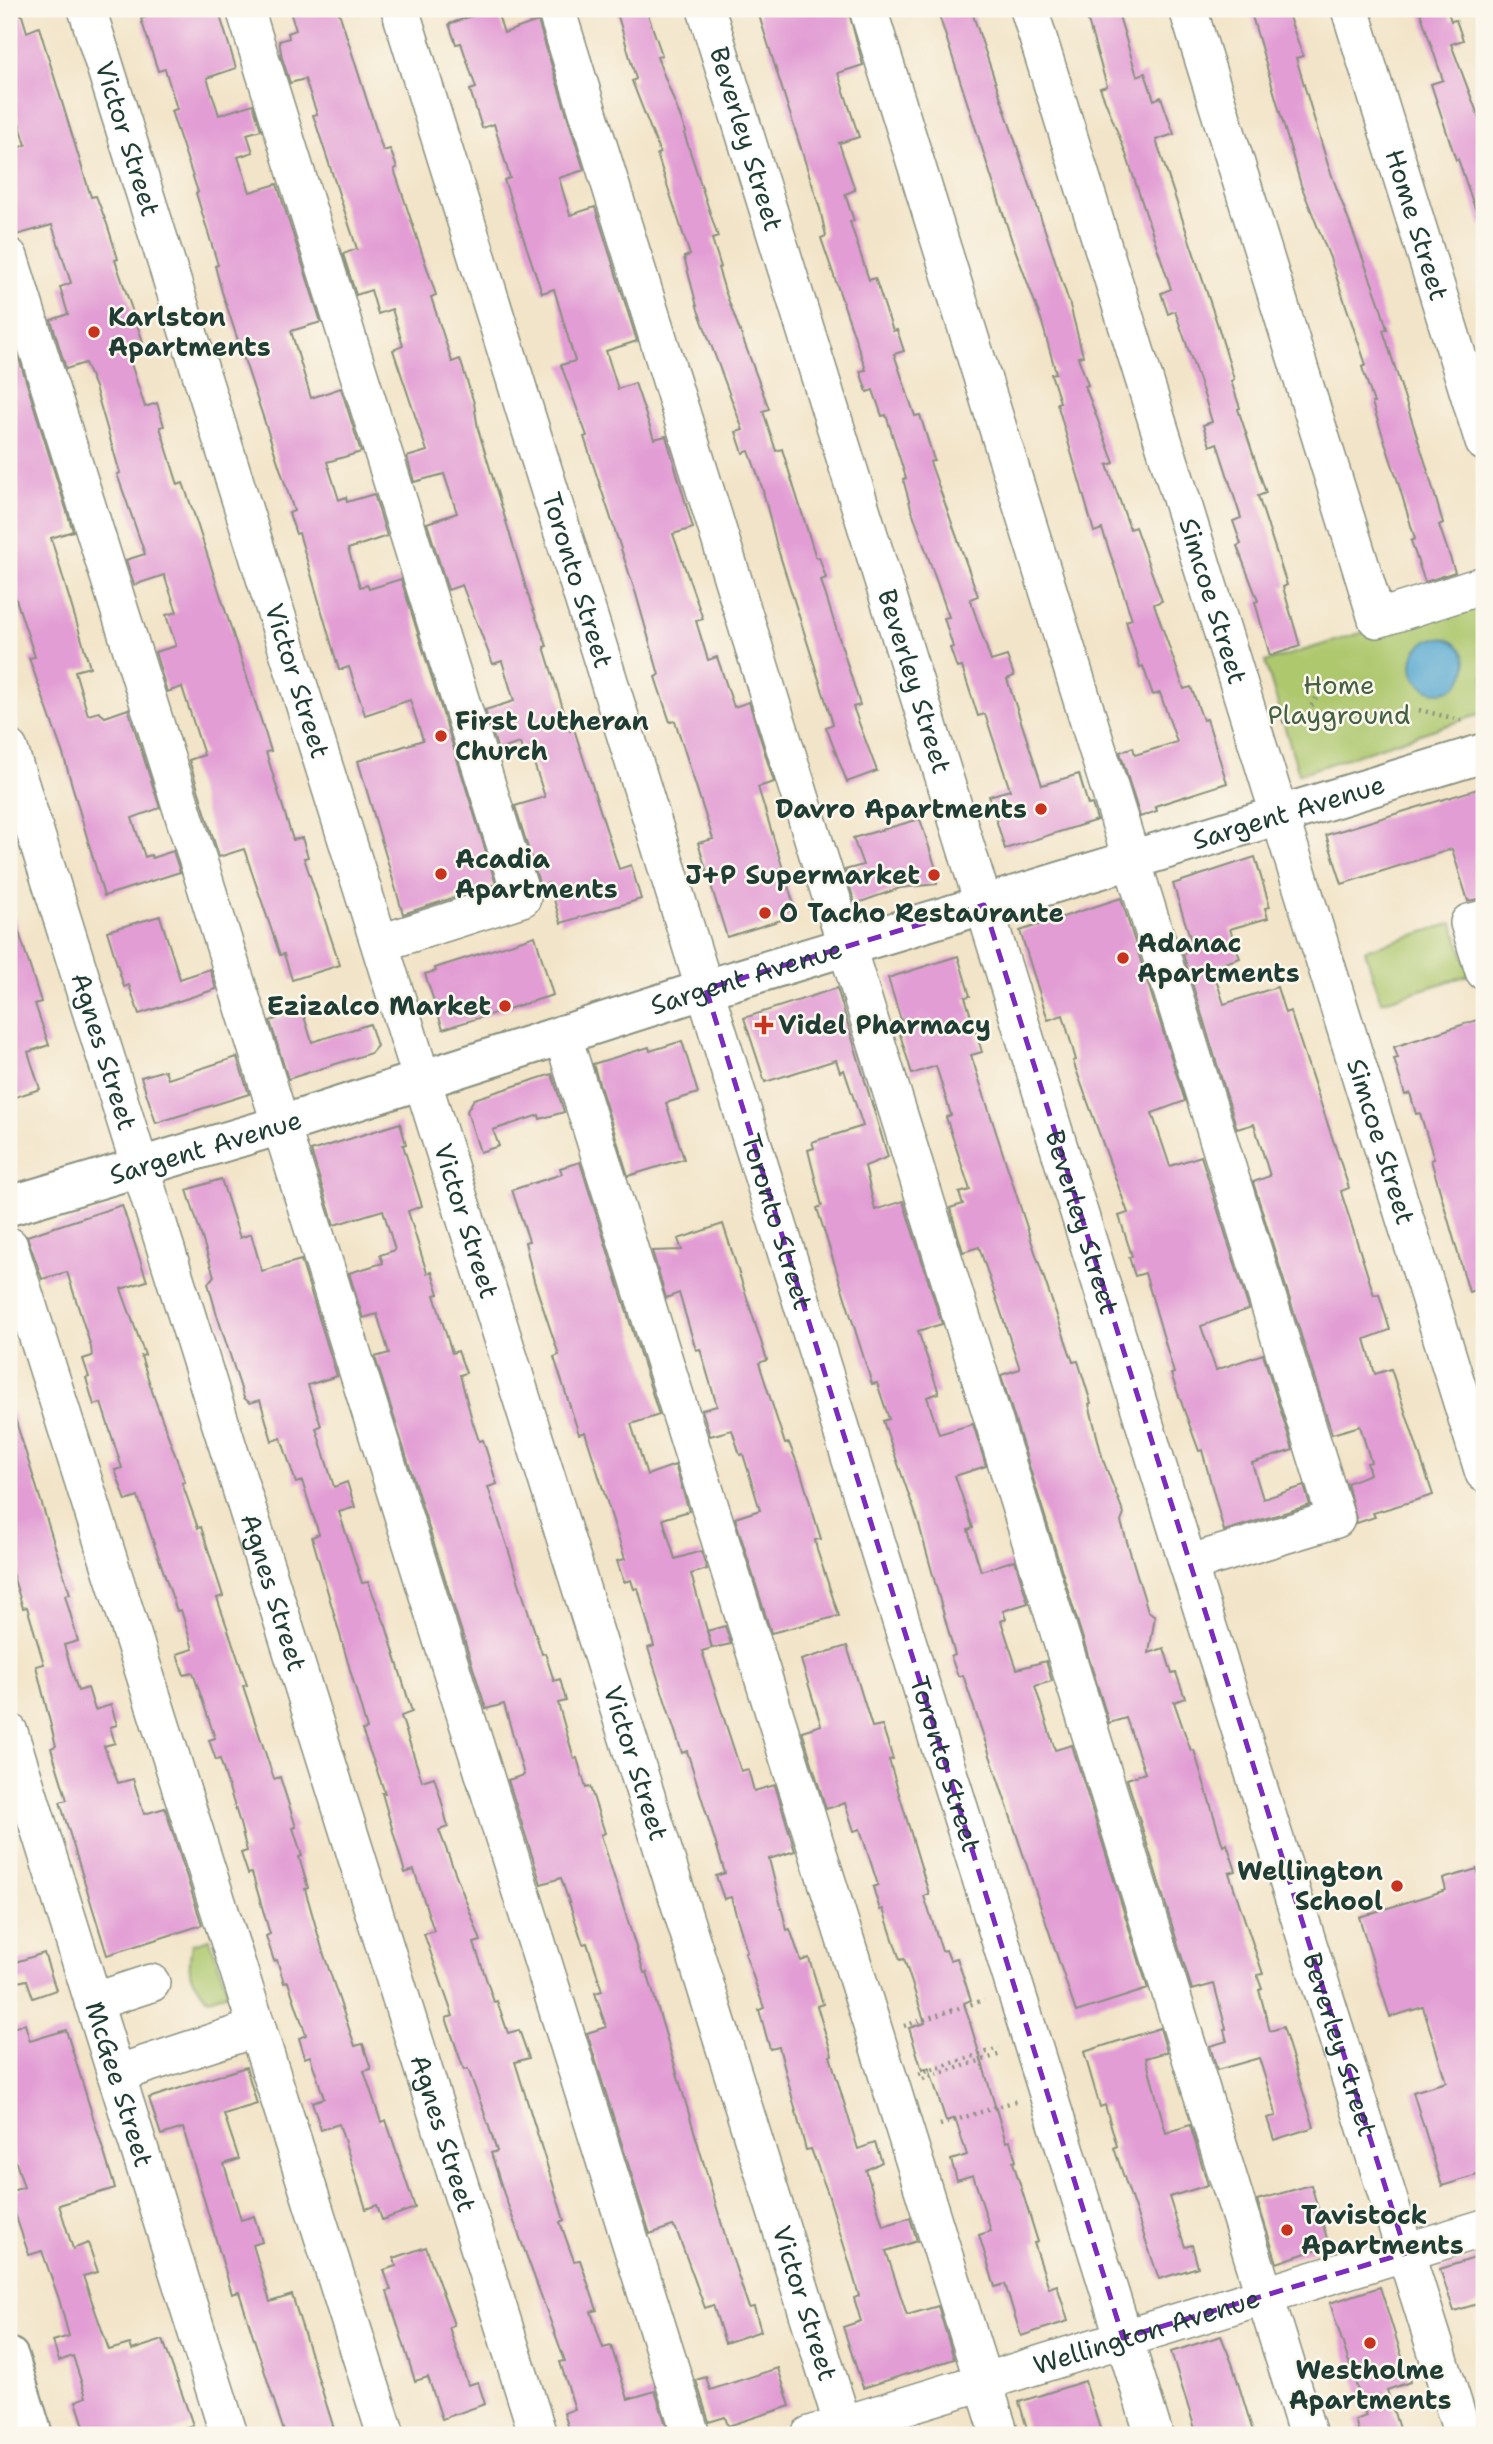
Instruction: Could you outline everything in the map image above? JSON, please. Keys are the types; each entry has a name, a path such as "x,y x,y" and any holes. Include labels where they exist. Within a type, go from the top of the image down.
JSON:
{"main road":[{"name":"Sargent Avenue","path":"9,1206 139,1165 281,1125 706,989 1484,753"},
{"path":"9,2357 33,2435"}],"street":[{"name":"Victor Street","path":"87,9 382,943 833,2432"},
{"path":"245,9 522,898 382,943"},
{"name":"Toronto Street","path":"400,9 693,959 706,989 1154,2435"},
{"path":"556,9 1308,2435"},
{"name":"Beverley Street","path":"706,9 1188,1564 1463,2435"},
{"path":"868,9 1336,1519 1188,1564"},
{"name":"Simcoe Street","path":"1029,9 1484,1473"},
{"path":"1188,9 1377,619 1484,585"},
{"name":"Home Street","path":"1350,9 1484,442"},
{"path":"9,257 691,2435"},
{"name":"Agnes Street","path":"9,749 538,2435"},
{"path":"1484,919 1469,923 1484,971"},
{"path":"562,1034 1000,2435"},
{"path":"9,1246 386,2435"},
{"name":"McGee Street","path":"9,1732 229,2435"},
{"path":"93,2002 151,1983"},
{"path":"116,2074 257,2028"},
{"name":"Wellington Avenue","path":"833,2432 1123,2338 1484,2228"}],"path":[{"path":"1274,724 1307,713 1321,690"},
{"path":"1419,710 1461,720"},
{"path":"903,2026 984,2000"},
{"path":"919,2074 1000,2051 923,2079"},
{"path":"940,2125 1016,2101"}],"highlighted area":[{"path":"984,905 1406,2253 1123,2338 706,989"}],"green space":[{"name":"Home Playground","path":"1484,596 1484,713 1299,774 1265,662"},
{"path":"1453,923 1469,975 1381,1002 1365,950"},
{"path":"210,1939 228,1993 208,1999 193,1980 190,1962 192,1944"}],"water":[{"path":"1444,638 1454,642 1462,650 1466,665 1462,680 1454,688 1434,692 1424,688 1416,680 1412,660 1416,650 1424,642"}],"building":[{"path":"9,9 20,9 27,32 39,27 91,197 96,196 107,224 118,259 115,260 143,342 126,348 145,407 157,403 164,426 160,427 178,485 183,483 193,511 271,751 266,752 293,840 302,838 308,857 304,858 340,965 292,980 284,954 280,955 244,849 219,857 189,760 204,755 182,687 167,692 155,652 176,646 166,615 177,612 164,575 134,585 126,560 145,554 117,474 120,473 95,387 85,363 66,369 51,320 68,314 60,287 71,283 52,225 9,237 9,151 26,145 9,90"},
{"path":"143,9 218,9 236,68 207,78 219,115 253,104 261,130 247,134 253,152 238,157 250,192 277,184 321,322 291,331 311,398 341,388 361,452 327,462 339,500 346,497 347,502 374,494 387,536 348,549 360,587 367,585 369,589 401,579 496,884 403,914 358,761 423,740 410,700 365,715 349,667 339,670 299,533 296,534 289,513 294,511 222,292 215,266 218,265 196,193 198,192 171,111 177,109 165,69 158,71 141,19 146,17"},
{"path":"289,9 338,9 383,151 390,149 397,168 394,169 436,295 431,297 452,362 460,359 474,403 478,429 531,604 547,646 544,647 570,731 574,729 619,869 631,865 641,899 561,923 549,883 540,886 515,806 545,797 532,757 525,759 520,743 498,750 485,710 514,701 502,661 493,664 462,585 448,590 427,523 457,513 444,474 414,482 407,457 427,451 393,350 403,346 392,309 378,314 371,290 356,295 343,254 357,249 313,115 317,114 305,79 290,83 282,58 279,41 289,38 288,33 296,30"},
{"path":"496,9 504,33 538,21 584,170 559,178 570,215 595,207 637,341 606,351 618,389 635,383 654,439 666,436 693,528 673,534 703,619 696,621 708,660 717,657 734,707 749,702 774,782 758,787 797,915 727,937 698,843 713,839 675,721 670,722 655,677 659,675 636,594 584,437 587,436 561,365 575,361 554,289 542,293 504,180 510,178 494,124 482,128 470,90 476,88 461,43 456,44 449,24"},
{"path":"616,9 646,9 662,55 657,57 686,132 684,133 718,237 712,239 725,291 769,409 763,411 776,451 782,449 816,558 819,557 826,578 821,580 860,705 853,707 877,771 847,782 826,727 833,724 776,543 762,487 749,451 743,453 736,432 743,430 698,310 684,257 690,255 657,154 660,153 632,81 636,79"},
{"path":"757,9 848,9 863,65 838,73 859,137 839,143 855,190 845,194 854,221 850,222 869,280 875,278 893,331 897,330 904,351 894,354 915,416 920,415 934,460 930,462 978,596 970,599 991,661 1007,656 1014,676 1007,679 1042,785 1079,774 1088,805 1092,804 1097,820 1005,849 989,796 1010,790 985,714 978,716 962,667 957,668 950,648 953,647 944,618 949,617 911,508 903,479 906,478 886,415 882,416 873,390 867,392 860,371 866,370 821,238 826,236 820,209"},
{"path":"937,9 971,9 1070,305 1083,356 1078,357 1088,385 1085,386 1114,463 1107,465 1130,529 1135,527 1162,601 1154,604 1184,689 1191,687 1203,720 1207,719 1227,783 1155,806 1157,811 1140,817 1120,752 1133,747 1135,755 1177,742 1160,693 1153,695 1143,666 1140,667 1126,621 1132,619 1102,529 1094,532 1057,403 1060,402 1051,374 1056,373 1041,319 1012,241"},
{"path":"1117,9 1137,76 1145,73 1154,100 1161,97 1174,134 1156,140 1218,326 1234,379 1231,381 1240,408 1238,409 1266,493 1258,496 1287,585 1283,587 1300,646 1270,656 1255,602 1258,601 1237,546 1241,544 1233,521 1241,518 1217,443 1210,446 1203,425 1212,422 1205,398 1175,311 1168,314 1161,293 1171,289 1125,151 1100,88 1107,86 1087,18"},
{"path":"1250,9 1286,9 1303,56 1296,58 1328,165 1379,302 1387,329 1383,330 1426,465 1443,523 1439,525 1455,572 1425,582 1411,541 1415,539 1362,367 1366,365 1330,258 1301,185"},
{"path":"1419,9 1447,9 1451,21 1456,20 1463,40 1451,44 1484,131 1484,225 1481,226 1431,84 1443,80"},
{"path":"11,333 73,531 51,538 90,667 75,671 88,715 99,712 105,717 128,709 160,808 132,818 145,857 151,855 152,858 173,851 180,872 104,896 63,754 29,658 35,657 9,578"},
{"path":"1484,787 1484,898 1468,901 1452,849 1342,884 1326,835"},
{"path":"920,819 938,875 937,884 900,888 855,904 845,870 863,865 853,838"},
{"path":"1255,857 1270,907 1265,908 1268,918 1230,929 1240,958 1212,967 1224,1004 1277,987 1285,1013 1290,1011 1349,1188 1341,1191 1342,1195 1374,1295 1379,1294 1390,1330 1365,1339 1375,1374 1391,1369 1433,1495 1373,1513 1375,1517 1357,1523 1347,1483 1370,1474 1367,1463 1371,1462 1360,1426 1332,1434 1253,1182 1270,1176 1254,1124 1237,1129 1183,954 1194,950 1173,884"},
{"path":"1121,898 1185,1101 1152,1113 1170,1166 1201,1156 1249,1309 1201,1326 1216,1370 1263,1354 1293,1450 1252,1463 1263,1499 1304,1486 1310,1505 1224,1531 1202,1450 1199,1451 1171,1374 1174,1373 1145,1273 1135,1276 1129,1257 1132,1256 1119,1216 1128,1213 1073,1061 1076,1060 1063,1015 1048,1020 1020,931"},
{"path":"13,913 41,1002 35,1004 49,1045 28,1052 40,1089 9,1099 9,914"},
{"path":"160,916 180,979 210,969 216,989 139,1014 129,985 124,987 107,931"},
{"path":"535,936 553,995 443,1029 425,974 436,971 435,968"},
{"path":"958,956 970,996 965,997 982,1052 971,1055 1073,1362 1078,1361 1091,1403 1089,1404 1103,1460 1124,1514 1121,1522 1148,1611 1155,1616 1149,1653 1164,1648 1172,1674 1176,1673 1185,1698 1174,1702 1191,1751 1194,1750 1223,1846 1227,1844 1236,1871 1229,1873 1263,1974 1257,1975 1270,2031 1283,2027 1314,2127 1274,2140 1267,2118 1276,2116 1259,2058 1217,2070 1210,2046 1227,2041 1214,1984 1192,1990 1127,1779 1145,1773 1126,1718 1109,1723 1001,1375 1020,1369 979,1247 963,1252 950,1208 963,1204 959,1193 970,1190 946,1117 951,1115 936,1066 912,1074 900,1034 905,1033 888,978"},
{"path":"837,988 888,1157 865,1166 875,1210 903,1201 942,1324 918,1331 939,1393 927,1397 939,1434 973,1424 986,1466 955,1476 973,1528 968,1530 981,1571 1015,1560 1028,1603 1003,1611 1006,1619 1001,1621 1017,1669 1046,1661 1052,1681 1035,1686 1055,1750 1072,1745 1148,1989 1076,2012 963,1675 958,1676 951,1657 955,1655 918,1521 883,1421 889,1419 877,1383 872,1384 817,1208 822,1206 808,1150 814,1148 812,1142 863,1126 844,1070 840,1072 836,1060 765,1082 744,1018"},
{"path":"302,1010 312,1042 370,1024 377,1046 371,1053 288,1079 270,1021"},
{"path":"1480,1019 1484,1032 1484,1287 1469,1292 1420,1113 1416,1114 1410,1093 1405,1095 1394,1059 1398,1058 1394,1047"},
{"path":"682,1041 698,1093 666,1103 684,1159 628,1176 593,1064 649,1047 650,1051"},
{"path":"237,1057 249,1094 156,1123 141,1077 165,1070 168,1079"},
{"path":"552,1074 564,1112 540,1119 539,1115 493,1130 499,1146 480,1152 467,1111 474,1099"},
{"path":"400,1123 406,1144 403,1145 422,1206 408,1211 427,1273 432,1272 439,1294 434,1295 452,1353 458,1351 466,1373 460,1375 472,1420 479,1441 483,1440 497,1484 488,1487 542,1654 545,1653 554,1681 560,1679 566,1701 558,1703 574,1759 577,1758 586,1788 590,1787 605,1833 601,1835 644,1973 647,1972 727,2242 749,2308 754,2307 761,2331 725,2343 713,2305 705,2308 676,2229 673,2226 650,2234 587,2033 606,2027 595,1993 602,1991 593,1961 587,1943 583,1944 561,1878 541,1884 508,1780 524,1775 504,1704 486,1709 375,1357 389,1353 377,1314 363,1318 349,1273 383,1263 380,1255 395,1250 383,1210 334,1225 311,1151"},
{"path":"580,1162 659,1415 631,1424 647,1475 675,1465 689,1511 663,1519 675,1559 701,1551 707,1569 691,1574 712,1648 702,1651 741,1771 748,1769 754,1791 775,1785 795,1851 769,1859 787,1930 790,1929 801,1961 809,1958 823,2004 817,2006 858,2149 875,2143 882,2162 866,2170 883,2226 910,2218 917,2241 886,2251 907,2315 938,2306 954,2359 863,2388 843,2327 861,2321 854,2298 859,2296 851,2268 811,2149 806,2150 779,2047 770,2049 759,2010 764,2008 745,1953 747,1952 731,1897 724,1899 716,1876 725,1873 687,1751 682,1753 648,1648 654,1646 638,1588 634,1589 631,1580 624,1582 617,1561 625,1559 585,1432 579,1434 554,1357 559,1355 534,1281 525,1242 529,1241 512,1190 562,1174 560,1168"},
{"path":"221,1179 240,1238 251,1234 262,1271 301,1260 337,1376 308,1385 321,1426 316,1428 334,1487 347,1482 355,1507 339,1512 362,1583 368,1582 386,1626 412,1712 401,1716 422,1781 434,1777 448,1827 439,1830 481,1941 474,1943 494,2002 497,2001 508,2033 519,2030 529,2058 515,2062 564,2220 560,2222 574,2261 580,2260 597,2310 591,2312 603,2348 611,2346 628,2399 655,2391 668,2431 656,2435 571,2435 564,2413 575,2409 560,2362 565,2361 504,2194 491,2153 497,2151 484,2112 468,2069 464,2070 446,2018 453,2016 424,1934 434,1931 414,1870 405,1873 382,1793 385,1793 362,1730 367,1729 312,1537 319,1534 302,1481 296,1483 281,1438 272,1441 260,1400 250,1403 244,1398 216,1312 208,1283 214,1276 187,1190"},
{"path":"122,1205 147,1281 121,1289 145,1355 141,1356 154,1397 185,1482 182,1483 198,1528 201,1527 223,1596 217,1598 247,1685 243,1686 274,1779 280,1777 296,1827 293,1828 308,1888 305,1889 323,1952 355,2046 363,2044 371,2069 364,2071 381,2122 386,2120 415,2208 382,2220 377,2205 366,2209 339,2124 321,2130 312,2102 324,2098 310,2056 305,2058 299,2038 306,2035 288,1982 284,1983 266,1936 270,1934 252,1873 248,1874 241,1853 247,1851 220,1759 216,1760 209,1740 215,1738 202,1699 193,1673 184,1675 177,1654 193,1649 181,1610 177,1611 138,1497 126,1501 115,1470 122,1468 101,1403 94,1405 86,1378 89,1377 83,1359 92,1356 91,1347 67,1272 42,1279 27,1236"},
{"path":"723,1224 767,1360 759,1363 785,1444 789,1443 800,1470 821,1539 815,1540 817,1550 839,1616 771,1633 735,1518 760,1510 743,1454 740,1455 732,1430 710,1436 702,1410 717,1406 700,1349 696,1350 679,1293 666,1298 652,1251 682,1250 678,1239"},
{"path":"13,1412 70,1594 65,1595 78,1641 64,1645 78,1691 88,1688 95,1710 111,1705 117,1725 110,1727 115,1743 104,1746 118,1783 133,1779 144,1814 165,1808 202,1925 107,1955 60,1802 67,1800 51,1748 56,1746 36,1666 44,1664 27,1607 23,1608 9,1563 9,1413"},
{"path":"725,1626 731,1644 712,1648 707,1631"},
{"path":"847,1646 872,1727 882,1725 893,1759 889,1760 929,1894 924,1896 942,1951 946,1950 950,1960 957,1958 971,2000 964,2003 1006,2142 1010,2141 1016,2161 1013,2162 1038,2242 1034,2243 1049,2288 1057,2285 1068,2321 1021,2336 1005,2284 995,2287 979,2235 991,2231 973,2175 957,2180 951,2160 967,2155 955,2118 946,2121 929,2068 922,2070 909,2028 925,2023 904,1959 900,1960 883,1909 880,1910 873,1887 878,1885 860,1829 854,1831 845,1803 826,1809 802,1731 821,1725 801,1660"},
{"path":"1477,1869 1480,1879 1484,1878 1484,2173 1442,2186 1413,2092 1446,2082 1423,2007 1390,2017 1359,1917 1446,1890 1443,1879"},
{"path":"44,1953 56,1990 33,1998 27,1980 9,1984 9,1964"},
{"path":"25,2024 30,2041 66,2030 115,2188 59,2205 73,2249 88,2243 98,2272 83,2276 109,2350 130,2344 132,2350 163,2340 193,2425 160,2435 87,2435 76,2401 86,2397 73,2356 59,2361 53,2341 69,2336 59,2299 42,2251 29,2255 9,2196 9,2192 24,2187 9,2141 9,2029"},
{"path":"1160,2028 1167,2052 1146,2058 1166,2133 1190,2125 1208,2185 1169,2197 1185,2247 1192,2245 1198,2267 1159,2279 1114,2148 1117,2146 1105,2105 1100,2107 1084,2052"},
{"path":"246,2067 257,2104 224,2114 239,2159 224,2164 241,2220 254,2216 262,2242 253,2245 270,2302 292,2295 336,2435 285,2435 239,2292 232,2294 183,2128 161,2135 149,2098"},
{"name":"Tavistock Apartments","path":"1311,2185 1329,2245 1277,2263 1257,2200"},
{"path":"426,2247 454,2325 449,2327 468,2385 478,2382 485,2404 442,2419 428,2377 415,2381 387,2291 391,2290 384,2270 396,2266 394,2258"},
{"path":"1484,2255 1484,2302 1454,2311 1440,2269"},
{"name":"Westholme Apartments","path":"1380,2287 1410,2382 1387,2390 1400,2432 1389,2435 1360,2435 1355,2420 1366,2416 1330,2303"},
{"path":"1221,2336 1254,2435 1197,2435 1171,2352"},
{"path":"778,2368 790,2406 728,2426 725,2417 709,2422 696,2380 706,2377 710,2390"},
{"path":"1085,2381 1102,2435 1029,2435 1019,2402"}],"place":[{"name":"Karlston Apartments","path":"94,332"},
{"name":"First Lutheran Church","path":"441,736"},
{"name":"Davro Apartments","path":"1041,809"},
{"name":"Acadia Apartments","path":"441,874"},
{"name":"J+P Supermarket","path":"934,875"},
{"name":"O Tacho Restaurante","path":"765,913"},
{"name":"Adanac Apartments","path":"1123,958"},
{"name":"Ezizalco Market","path":"505,1006"},
{"name":"Videl Pharmacy","path":"764,1025"},
{"name":"Wellington School","path":"1397,1886"},
{"name":"Tavistock Apartments","path":"1287,2230"},
{"name":"Westholme Apartments","path":"1370,2343"}]}
